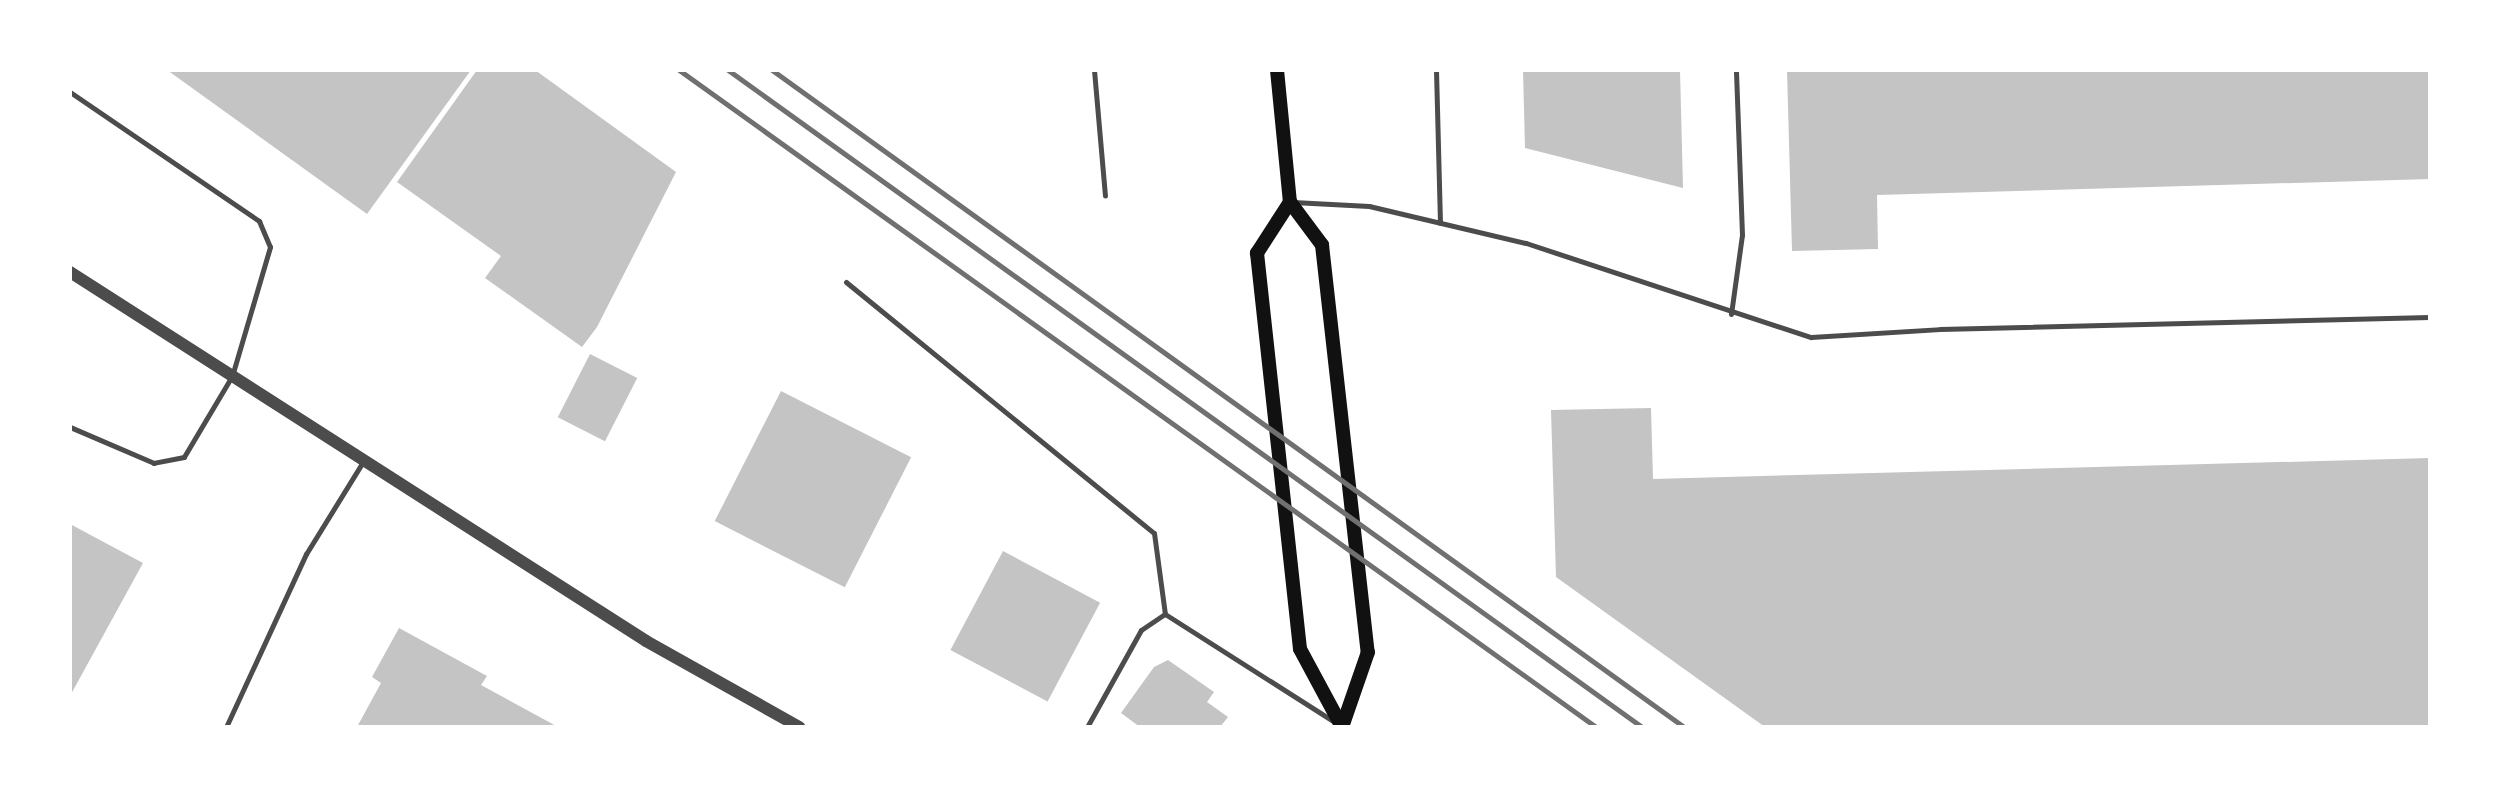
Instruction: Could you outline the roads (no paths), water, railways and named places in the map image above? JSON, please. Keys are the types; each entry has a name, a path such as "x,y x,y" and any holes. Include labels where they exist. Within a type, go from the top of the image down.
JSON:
{"main road":[{"path":"1277,70 1290,202 1322,245 1368,652 1342,727"},
{"path":"1290,202 1257,253 1300,649 1342,727"}],"street":[{"path":"70,272 646,641 799,727"}],"lane":[{"path":"1094,70 1105,196"},
{"path":"1436,70 1440,223"},
{"path":"1731,314 1742,235 1736,70"},
{"path":"70,92 259,221 270,247 232,376 184,457 153,463 70,427"},
{"path":"1290,202 1369,206 1526,243 1731,314 1811,337 1940,329 2430,317"},
{"path":"846,282 1154,533 1165,614 1342,727"},
{"path":"226,727 306,554 364,460"},
{"path":"1087,727 1141,630 1165,614"}],"railway":[{"path":"679,70 1596,727"},
{"path":"728,70 1642,727"},
{"path":"772,70 1684,727"}]}
